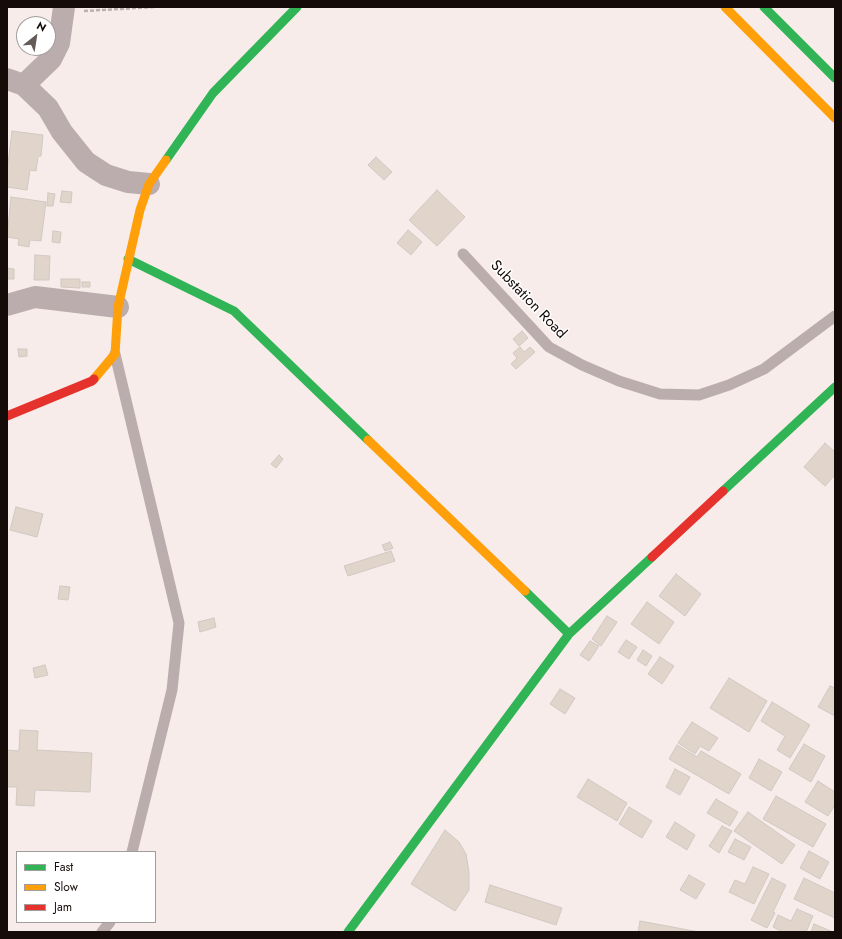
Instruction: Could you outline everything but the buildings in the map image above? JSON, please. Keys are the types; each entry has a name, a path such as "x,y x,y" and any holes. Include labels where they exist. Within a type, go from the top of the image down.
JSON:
{"street":[{"path":"7,416 92,381 115,354 118,306 140,210 149,184 213,93 298,7"},
{"path":"725,7 835,118"},
{"path":"764,7 835,78"},
{"path":"64,9 59,43 51,59 15,82 48,108 62,132 86,162 106,175 128,182 149,184"},
{"path":"128,259 234,311 569,634"},
{"path":"7,305 35,298 118,306"},
{"path":"348,932 569,634 835,387"}],"lane":[{"name":"Substation Road","path":"463,254 549,347 619,381 660,394 699,395 736,382 764,369 835,316"},
{"path":"115,354 179,623 172,690 132,851"},
{"path":"102,932 109,923"}],"path":[{"path":"64,9 155,7"}],"traffic: fast":[{"path":"166,160 213,93 297,7"},
{"path":"764,7 835,78"},
{"path":"128,259 234,311 368,440"},
{"path":"723,491 835,387"},
{"path":"348,932 569,634 652,557"},
{"path":"525,591 569,634"}],"traffic: slow":[{"path":"725,7 835,118"},
{"path":"94,379 115,354 118,307 140,210 149,184 166,160"},
{"path":"368,440 525,591"}],"traffic: jam":[{"path":"7,416 94,379"},
{"path":"652,557 723,491"}]}
